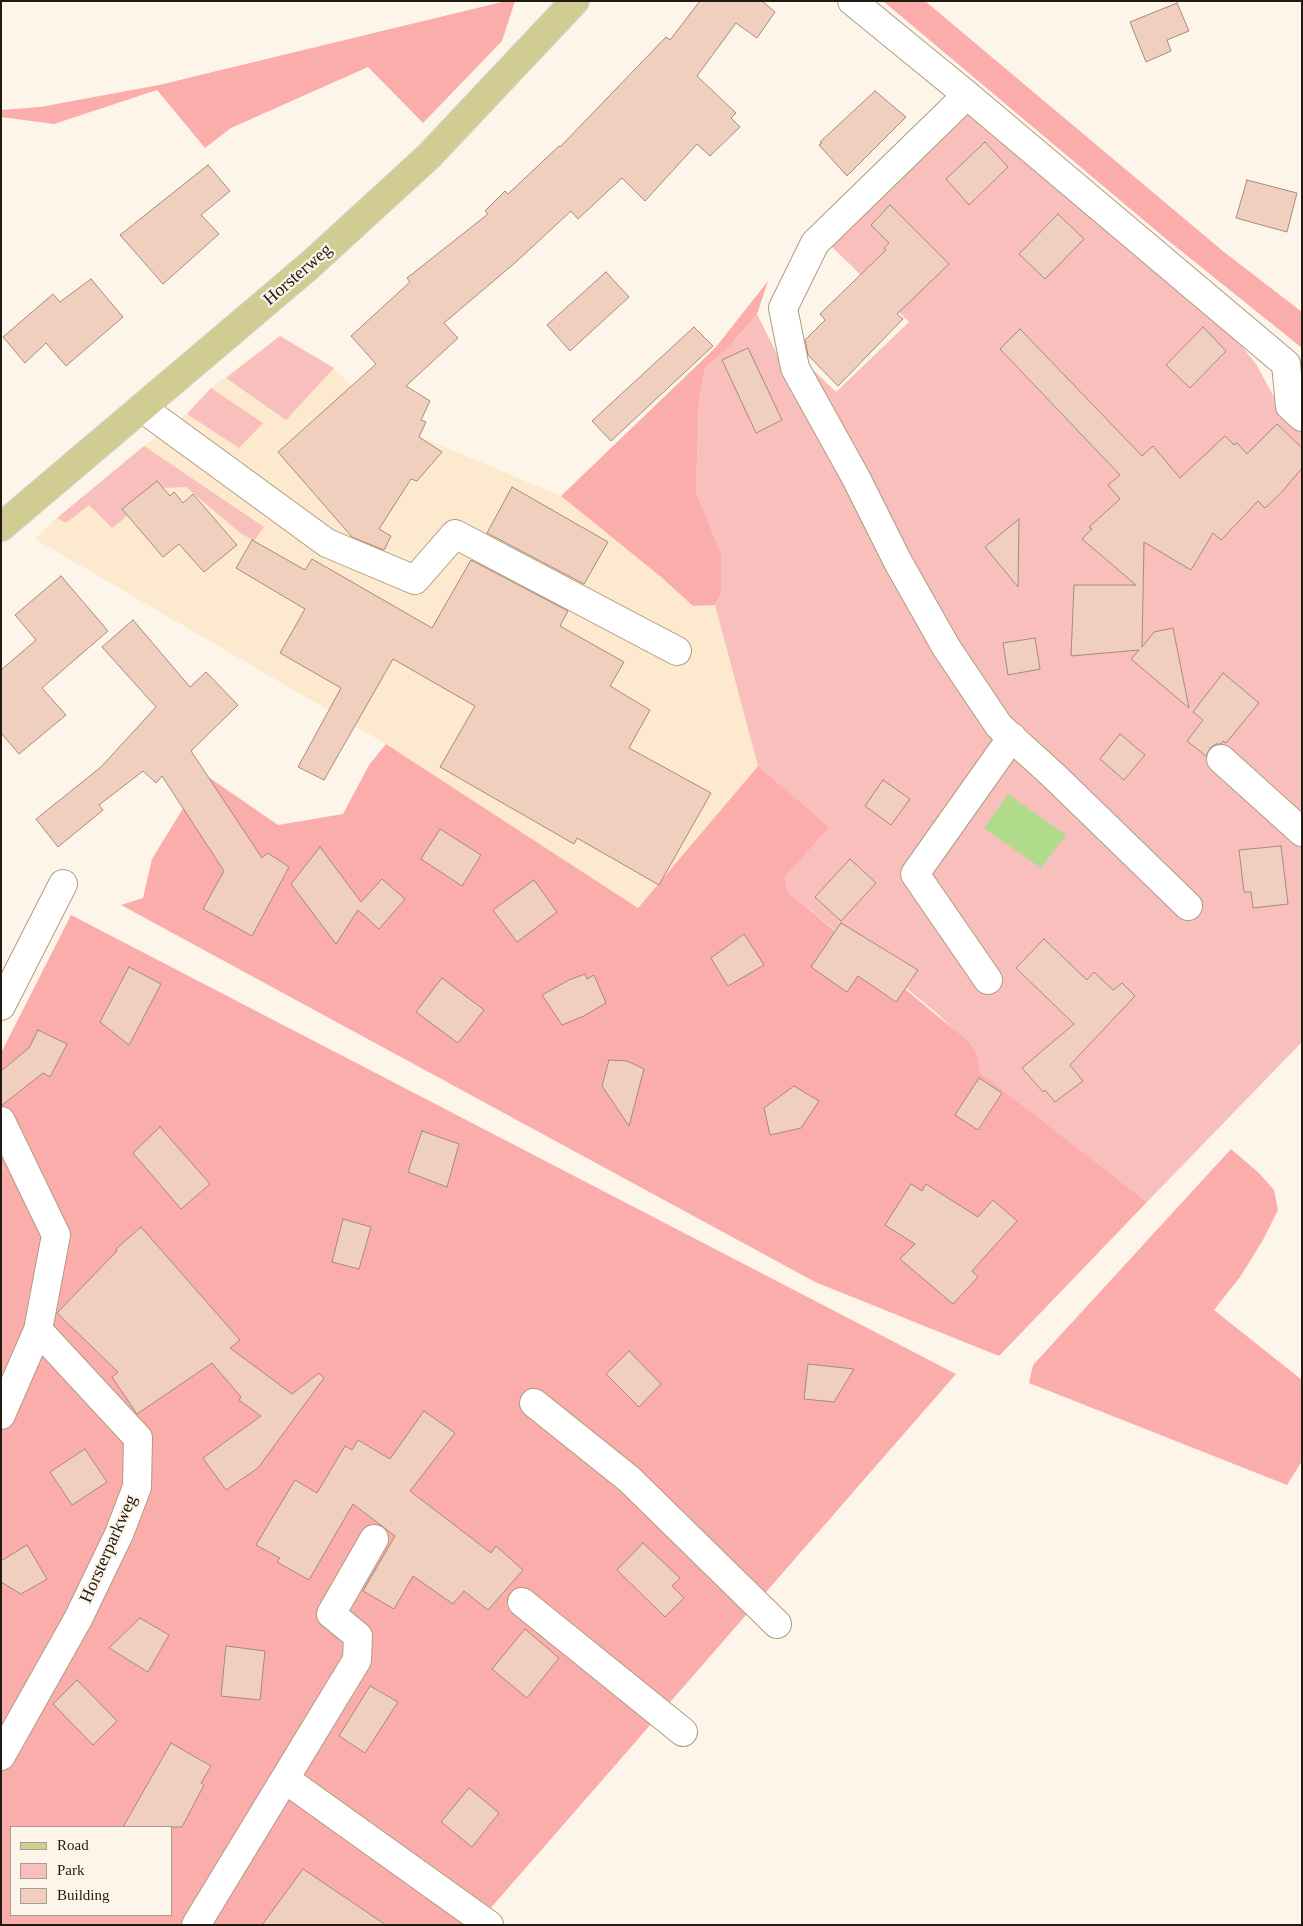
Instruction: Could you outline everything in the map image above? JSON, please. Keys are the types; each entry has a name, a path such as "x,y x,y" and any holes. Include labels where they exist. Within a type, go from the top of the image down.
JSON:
{"main road":[{"name":"Horsterweg","path":"1,527 310,265 429,156 575,1"}],"lane":[{"path":"852,1 967,95 1286,364 1290,406 1302,417"},
{"path":"967,95 815,243 783,308 795,368 856,478 898,562 946,647 999,726 1188,906"},
{"path":"142,408 327,543 415,580 455,534 677,651"},
{"path":"988,980 914,874 1012,737"},
{"path":"1221,759 1302,832"},
{"path":"1,1006 64,884"},
{"path":"1,1121 56,1235 38,1330 1,1415"},
{"name":"Horsterparkweg","path":"1,1756 78,1618 119,1534 136,1487 138,1438 38,1330"},
{"path":"534,1404 629,1479 777,1624"},
{"path":"196,1925 357,1660 358,1636 331,1614 374,1539"},
{"path":"522,1602 683,1732"},
{"path":"285,1779 490,1925"}],"shaded area":[{"path":"506,1 515,1 502,41 423,123 368,67 231,128 205,148 157,90 54,124 1,117 1,110 40,107 159,85"},
{"path":"883,1 925,1 1224,252 1302,312 1302,348 1165,238"},
{"path":"768,281 757,314 727,349 705,368 699,401 696,492 721,553 721,593 715,605 693,606 661,577 561,496 716,347"},
{"path":"280,336 334,368 388,423 561,496 661,577 693,606 715,605 758,766 638,908 386,744 35,539 57,518 144,446 187,414 211,388"},
{"path":"386,744 638,908 758,766 829,827 785,877 788,892 969,1042 977,1053 980,1073 1147,1202 999,1356 815,1282 121,905 143,898 152,859 204,774 278,825 343,814 369,765"},
{"path":"1008,794 1066,835 1041,868 984,828"},
{"path":"71,915 956,1374 476,1925 1,1925 1,1053"},
{"path":"1231,1149 1259,1173 1274,1190 1278,1210 1263,1240 1240,1277 1214,1310 1302,1380 1302,1461 1287,1485 1029,1383 1033,1365"}],"green space":[{"path":"972,105 1228,329 1256,364 1286,419 1302,433 1302,1042 1147,1202 979,1073 977,1053 938,1014 788,892 785,877 828,827 758,766 715,605 721,593 721,553 696,492 699,401 705,368 727,349 757,314 787,374 808,365 836,392 909,322 831,246"},
{"path":"280,336 334,368 286,420 226,378"},
{"path":"211,388 263,423 239,448 187,414"},
{"path":"144,446 264,527 254,541 239,532 186,487 163,488 112,528 89,505 66,523 57,518"}],"building":[{"path":"700,1 762,1 775,12 757,38 736,23 697,76 736,113 731,118 740,127 710,156 697,144 645,201 622,178 578,219 571,211 516,262 444,323 458,338 406,386 430,401 421,420 426,422 419,437 442,452 417,481 411,479 379,529 391,536 384,550 352,537 278,452 376,364 351,336 410,282 407,278 488,214 485,211 505,191 508,194 560,147 666,37 670,40"},
{"path":"1177,3 1189,31 1167,40 1171,51 1146,62 1130,22"},
{"path":"875,91 906,117 847,176 819,145"},
{"path":"985,142 1008,167 969,205 946,179"},
{"path":"208,165 230,191 201,215 219,234 163,284 120,235"},
{"path":"1247,180 1297,193 1287,232 1236,218"},
{"path":"890,205 949,264 897,314 903,319 838,386 808,355 805,340 825,320 820,314 886,250 884,248 889,243 871,225"},
{"path":"1058,214 1084,239 1045,279 1019,254"},
{"path":"606,272 629,297 570,351 547,325"},
{"path":"91,279 123,317 66,366 46,343 25,363 3,337 53,294 60,302"},
{"path":"694,327 713,346 611,441 592,421"},
{"path":"1203,327 1226,351 1190,388 1166,365"},
{"path":"1020,329 1142,456 1153,446 1180,478 1225,436 1234,445 1237,443 1247,454 1277,424 1302,448 1302,468 1281,493 1265,508 1258,501 1221,540 1213,533 1191,570 1144,542 1142,647 1154,632 1173,628 1189,708 1131,659 1139,650 1071,656 1074,585 1136,585 1082,539 1092,529 1089,527 1120,499 1108,485 1120,475 1000,349"},
{"path":"748,348 782,420 756,433 722,360"},
{"path":"157,481 170,496 174,492 183,503 193,494 237,545 204,572 179,544 163,557 122,509"},
{"path":"512,487 608,542 584,584 487,533"},
{"path":"1019,519 1018,587 985,547"},
{"path":"252,540 305,570 312,559 432,628 471,560 568,611 560,626 624,662 610,686 650,710 629,748 711,793 659,885 577,838 574,844 440,767 475,706 393,659 324,780 298,767 341,688 280,653 305,609 236,568"},
{"path":"61,576 108,631 42,688 66,715 19,754 1,733 1,670 36,640 15,615"},
{"path":"133,620 190,687 206,672 238,705 191,751 262,858 268,853 289,867 252,936 203,909 224,871 162,776 156,783 143,771 99,805 103,810 58,847 36,819 101,767 156,707 102,647"},
{"path":"1035,638 1040,669 1008,675 1003,643"},
{"path":"1223,673 1259,703 1226,743 1223,741 1221,744 1216,744 1210,748 1206,756 1187,741 1203,720 1193,712"},
{"path":"1120,734 1145,755 1124,780 1100,759"},
{"path":"883,780 910,799 891,825 865,806"},
{"path":"440,829 481,855 462,886 421,859"},
{"path":"1281,846 1288,904 1253,908 1251,892 1244,892 1239,850"},
{"path":"320,847 361,902 382,879 405,899 379,929 358,910 336,944 291,884"},
{"path":"850,859 876,883 841,921 815,897"},
{"path":"534,880 557,912 517,942 493,910"},
{"path":"841,923 918,970 896,1002 858,976 847,992 811,967"},
{"path":"744,934 764,965 728,986 711,958"},
{"path":"1044,939 1087,980 1094,972 1113,990 1122,983 1135,996 1070,1065 1083,1081 1055,1102 1045,1090 1043,1092 1022,1068 1074,1024 1016,968"},
{"path":"129,967 161,984 129,1045 100,1022"},
{"path":"585,974 587,979 594,975 606,1003 584,1016 562,1025 542,995 569,980"},
{"path":"442,978 484,1010 458,1043 416,1012"},
{"path":"38,1030 67,1044 50,1077 43,1073 1,1106 1,1071 29,1048"},
{"path":"609,1060 627,1061 644,1069 629,1126 602,1086"},
{"path":"979,1078 1002,1093 978,1130 955,1115"},
{"path":"794,1086 819,1101 801,1128 770,1135 764,1108"},
{"path":"160,1127 210,1184 181,1209 133,1153"},
{"path":"422,1131 459,1144 447,1187 408,1172"},
{"path":"911,1184 922,1191 926,1184 978,1217 993,1200 1017,1221 972,1271 978,1277 953,1304 900,1259 915,1244 885,1225"},
{"path":"343,1219 371,1227 359,1269 332,1262"},
{"path":"141,1227 240,1340 230,1348 292,1394 319,1373 324,1378 258,1468 226,1490 203,1458 261,1416 239,1400 241,1397 212,1363 137,1414 112,1377 118,1372 57,1313 117,1251 116,1249"},
{"path":"629,1351 661,1384 639,1407 606,1374"},
{"path":"808,1364 854,1369 834,1402 804,1399"},
{"path":"424,1411 455,1433 410,1491 491,1553 496,1546 523,1570 488,1610 464,1591 453,1604 413,1576 394,1609 363,1591 395,1536 353,1504 309,1580 277,1562 280,1558 256,1545 295,1480 317,1493 345,1446 352,1450 358,1440 390,1459"},
{"path":"85,1449 107,1482 72,1505 50,1472"},
{"path":"643,1543 680,1578 672,1586 684,1598 665,1617 617,1570"},
{"path":"27,1545 47,1579 21,1594 1,1582 1,1561"},
{"path":"140,1618 169,1635 148,1672 109,1648"},
{"path":"525,1629 559,1658 527,1698 492,1669"},
{"path":"226,1646 265,1651 260,1700 221,1696"},
{"path":"77,1680 117,1721 93,1745 53,1704"},
{"path":"370,1686 398,1702 365,1753 339,1736"},
{"path":"171,1743 211,1766 201,1783 204,1785 182,1827 124,1826"},
{"path":"469,1788 499,1813 472,1847 441,1822"},
{"path":"303,1869 386,1925 262,1925"}]}
